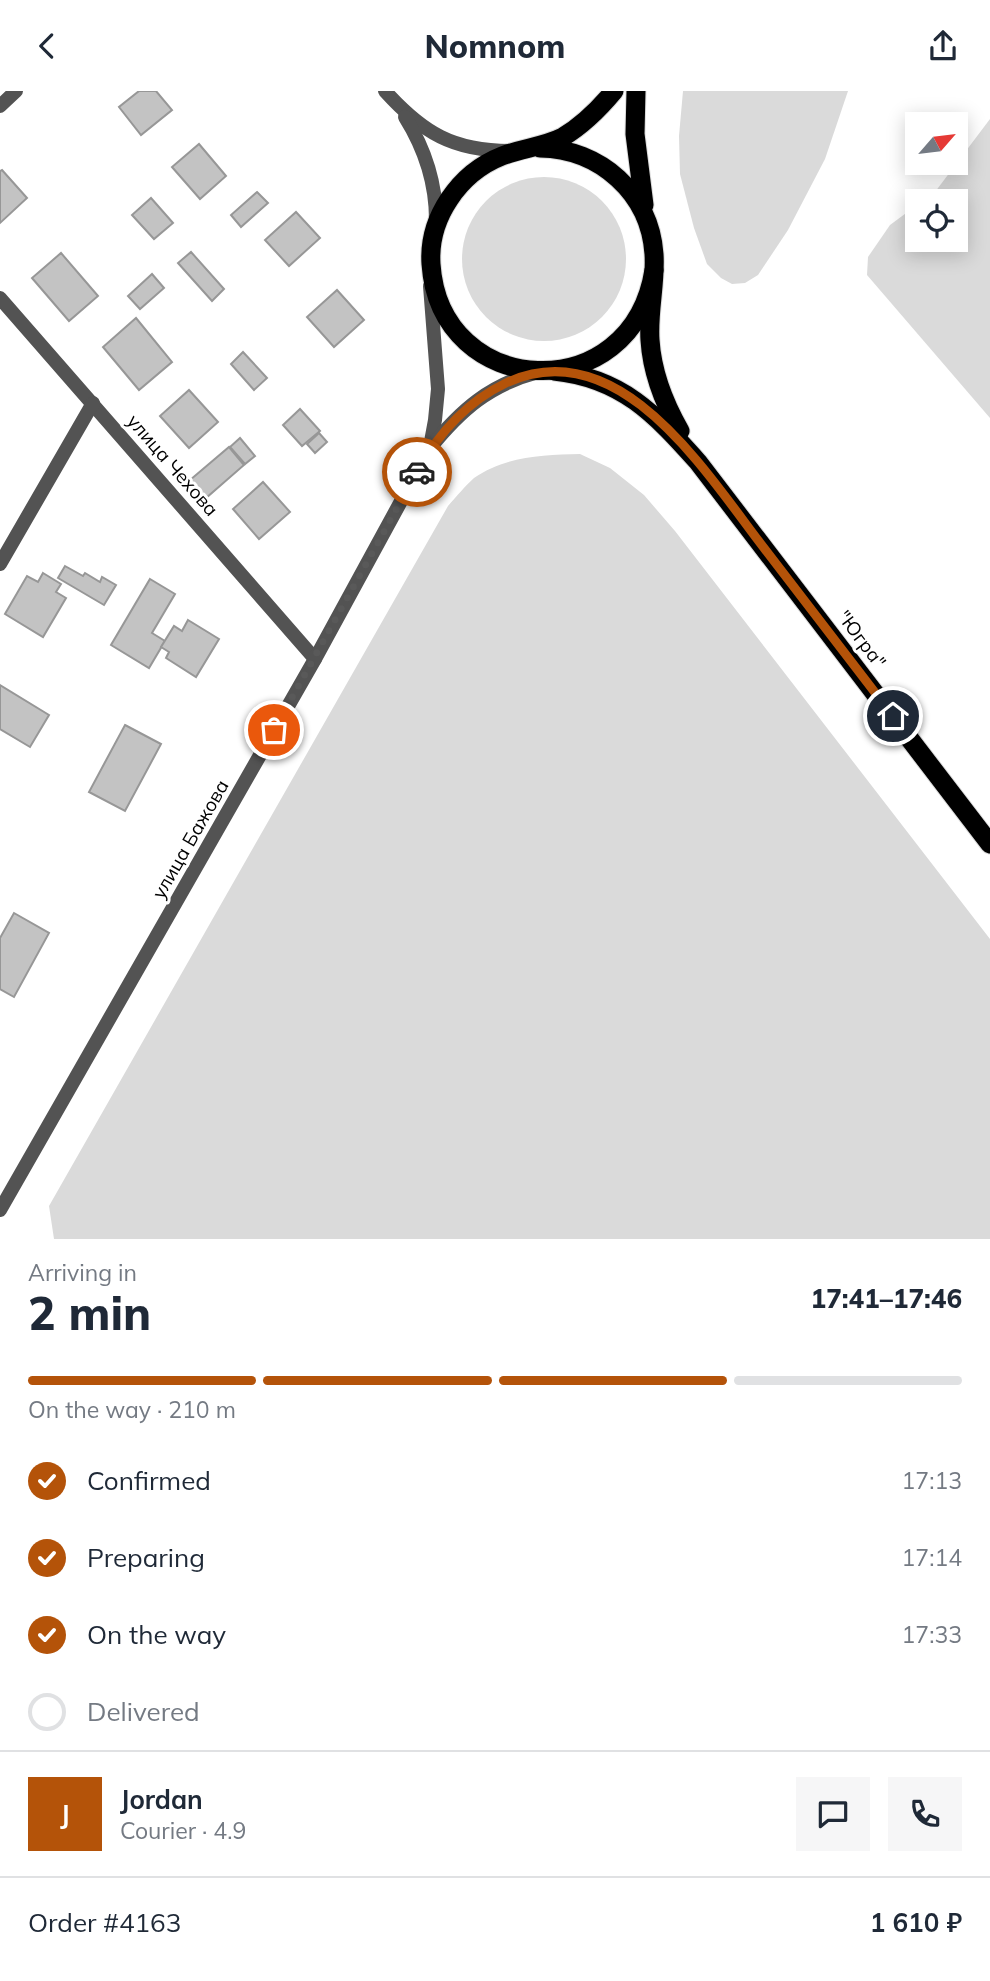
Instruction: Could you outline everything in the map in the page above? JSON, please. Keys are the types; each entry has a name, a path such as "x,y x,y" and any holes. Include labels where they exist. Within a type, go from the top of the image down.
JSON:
{"highway":[{"path":"614,91 600,108 575,129 552,142 490,162 465,179 447,202 435,230 432,274 439,302 450,321 463,338 480,352 499,362 527,370 578,374 626,394 662,422 698,462"},
{"path":"636,91 635,134 641,194 653,245 650,325 654,367 669,413 698,462"},
{"path":"522,150 564,150 599,164 627,188 642,208 647,220"},
{"path":"548,371 567,369 591,360 622,338 643,307 654,270"},
{"name":"\"Югра\"","path":"698,462 990,843"}],"street":[{"path":"0,106 16,91"},
{"path":"385,91 399,107 424,151 435,194 435,230"},
{"path":"399,107 441,138 458,145 475,150 522,150"},
{"path":"430,449 438,389 432,322 431,259"},
{"name":"улица Чехова","path":"0,298 315,659"},
{"path":"430,449 450,424 485,395 513,380 548,371"},
{"path":"0,564 93,403"},
{"name":"улица Бажова","path":"0,1210 315,659 430,449"}],"shaded area":[{"path":"683,91 848,91 825,159 788,230 758,275 745,283 732,284 721,278 707,264 694,228 680,174 679,136"},
{"path":"990,119 990,418 867,275 868,257 890,225 905,214 905,252 968,252 968,189 937,189 948,175 968,175 968,148"},
{"path":"544,177 575,184 602,201 619,228 626,259 619,290 602,317 575,334 544,341 513,334 486,317 469,290 462,259 469,228 486,201 513,184"},
{"path":"580,454 610,468 644,495 675,531 990,939 990,1239 54,1239 49,1206 448,506 474,478 498,465 538,456"}],"building":[{"path":"139,91 156,91 172,110 141,135 119,107"},
{"path":"199,144 226,176 200,199 172,167"},
{"path":"2,170 27,198 0,223 0,171"},
{"path":"257,192 268,203 241,227 231,215"},
{"path":"151,198 173,223 154,239 132,215"},
{"path":"296,212 320,238 289,266 265,240"},
{"path":"191,252 224,289 212,301 178,263"},
{"path":"61,253 98,296 69,321 32,278"},
{"path":"152,274 164,288 140,309 128,296"},
{"path":"337,290 364,320 334,347 307,317"},
{"path":"136,318 172,362 139,390 103,347"},
{"path":"243,352 267,378 254,390 231,364"},
{"path":"189,390 218,422 189,448 160,416"},
{"path":"300,409 320,431 302,446 283,425"},
{"path":"319,433 327,442 315,453 307,444"},
{"path":"240,438 255,456 245,464 230,447"},
{"path":"229,447 244,465 206,498 190,480"},
{"path":"263,482 290,512 259,539 233,509"},
{"path":"65,566 83,576 85,573 100,582 102,577 116,585 104,605 58,578"},
{"path":"43,573 61,584 56,592 66,598 43,637 5,614 27,576 38,582"},
{"path":"150,579 175,594 152,633 165,641 149,668 111,645"},
{"path":"188,620 219,639 196,677 166,658 169,652 161,647 174,626 182,631"},
{"path":"0,685 49,715 30,747 0,729"},
{"path":"125,725 161,744 125,811 89,792"},
{"path":"14,913 49,933 14,997 0,989 0,938"}],"way so far":[{"path":"274,730 417,472"}],"route":[{"path":"417,472 430,449 450,424 485,395 513,380 541,371 567,372 603,383 626,394 662,422 698,462 893,716"}]}
